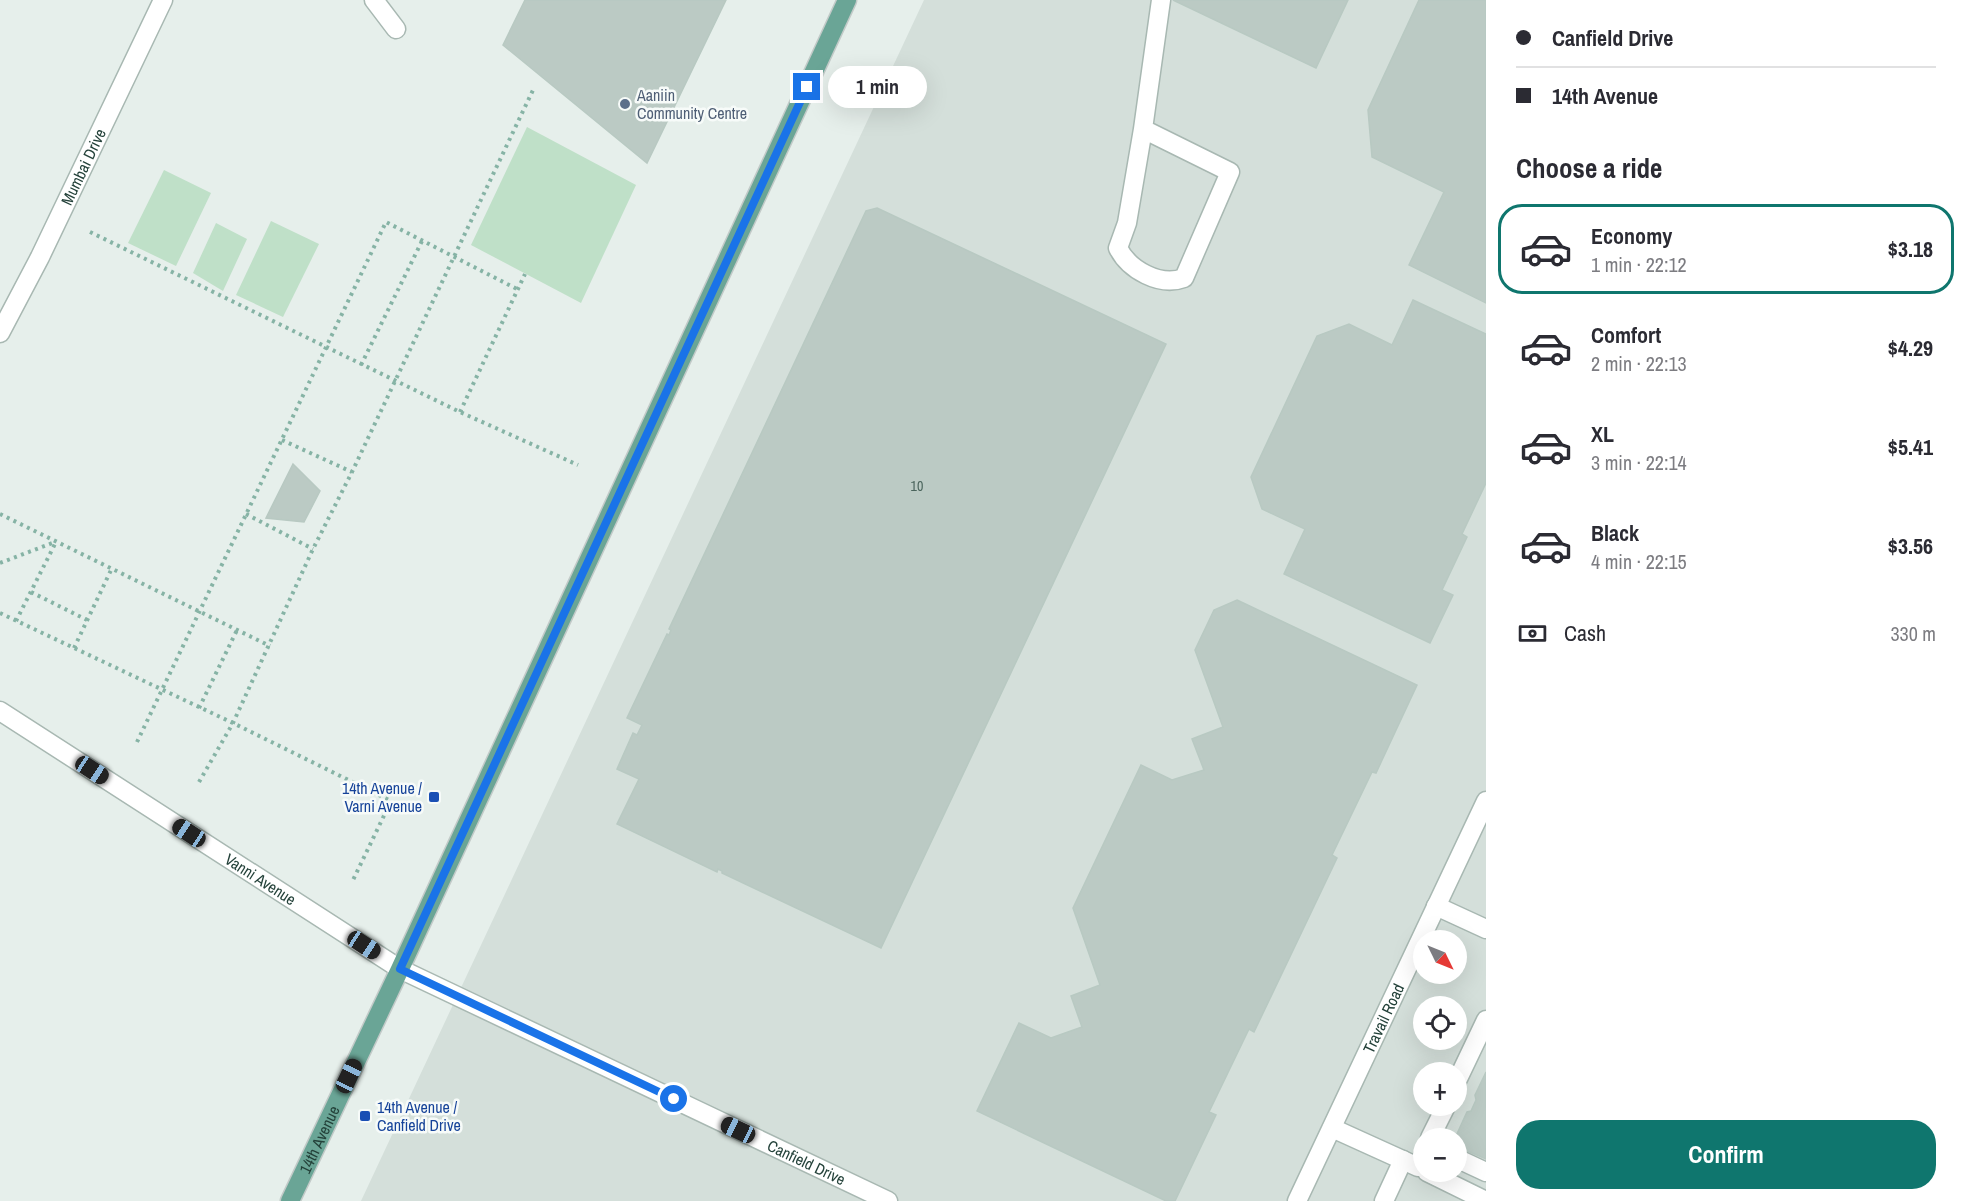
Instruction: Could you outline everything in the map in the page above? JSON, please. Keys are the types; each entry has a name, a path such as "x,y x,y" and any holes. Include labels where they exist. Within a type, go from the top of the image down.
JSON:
{"main road":[{"name":"14th Avenue","path":"290,1201 400,969 848,0"}],"street":[{"name":"Mumbai Drive","path":"0,333 40,256 163,0"},
{"path":"374,0 396,28"},
{"path":"1143,129 1230,172 1184,278 1174,282 1163,281 1137,270 1123,258 1118,248 1127,223 1161,0"},
{"name":"Vanni Avenue","path":"0,711 400,969"},
{"name":"Travail Road","path":"1297,1201 1486,801"},
{"path":"1436,906 1486,929"},
{"name":"Canfield Drive","path":"400,969 888,1201"},
{"path":"1466,1062 1486,1020"},
{"path":"1332,1128 1413,1162"},
{"path":"1467,1163 1486,1172"},
{"path":"1384,1201 1413,1171"},
{"path":"1451,1182 1486,1201"}],"path":[{"path":"199,782 233,723 313,549 352,472 533,90"},
{"path":"138,742 386,222 518,289"},
{"path":"90,232 395,381 578,465"},
{"path":"361,364 422,241"},
{"path":"460,412 525,274"},
{"path":"282,440 352,472"},
{"path":"0,514 270,646"},
{"path":"246,514 313,549"},
{"path":"0,563 56,542"},
{"path":"16,621 56,542"},
{"path":"74,648 112,568"},
{"path":"31,592 87,620"},
{"path":"0,613 233,723 391,801 353,880"},
{"path":"199,708 237,630"}],"shaded area":[{"path":"924,0 1486,0 1486,1201 361,1201"}],"green space":[{"path":"527,127 636,185 581,303 471,245"},
{"path":"164,170 211,193 176,266 128,243"},
{"path":"271,221 319,244 283,317 236,295"},
{"path":"216,223 247,239 223,291 193,273"}],"building":[{"name":"Aaniin Community Centre","path":"525,0 726,0 647,163 503,45"},
{"path":"1173,0 1348,0 1316,68"},
{"path":"1419,0 1486,0 1486,303 1409,265 1444,192 1372,157 1368,110"},
{"path":"877,208 1166,344 881,948 722,873 718,869 717,872 617,824 639,779 617,769 633,733 637,735 642,725 627,718 667,634 669,635 671,630 669,629 866,211"},
{"path":"1413,300 1486,334 1486,483 1462,534 1467,537 1442,590 1453,595 1430,643 1284,574 1305,529 1262,509 1251,477 1317,336 1349,324 1392,345"},
{"path":"293,464 320,491 304,522 266,518"},
{"path":"1237,600 1417,685 1376,773 1372,772 1332,855 1337,858 1254,1032 1249,1029 1209,1112 1216,1115 1175,1201 1166,1201 977,1111 1019,1023 1051,1038 1082,1027 1071,996 1100,985 1073,908 1141,765 1172,780 1204,770 1192,739 1223,727 1195,650 1214,610"},
{"path":"1486,1072 1486,1159 1467,1151 1467,1128 1460,1128 1467,1112 1471,1111 1476,1100 1475,1095"}],"place":[{"name":"Aaniin Community Centre","path":"625,104"},
{"name":"14th Avenue / Varni Avenue","path":"434,797"},
{"name":"14th Avenue / Canfield Drive","path":"365,1116"}],"route":[{"path":"674,1099 400,969 807,87"}]}
